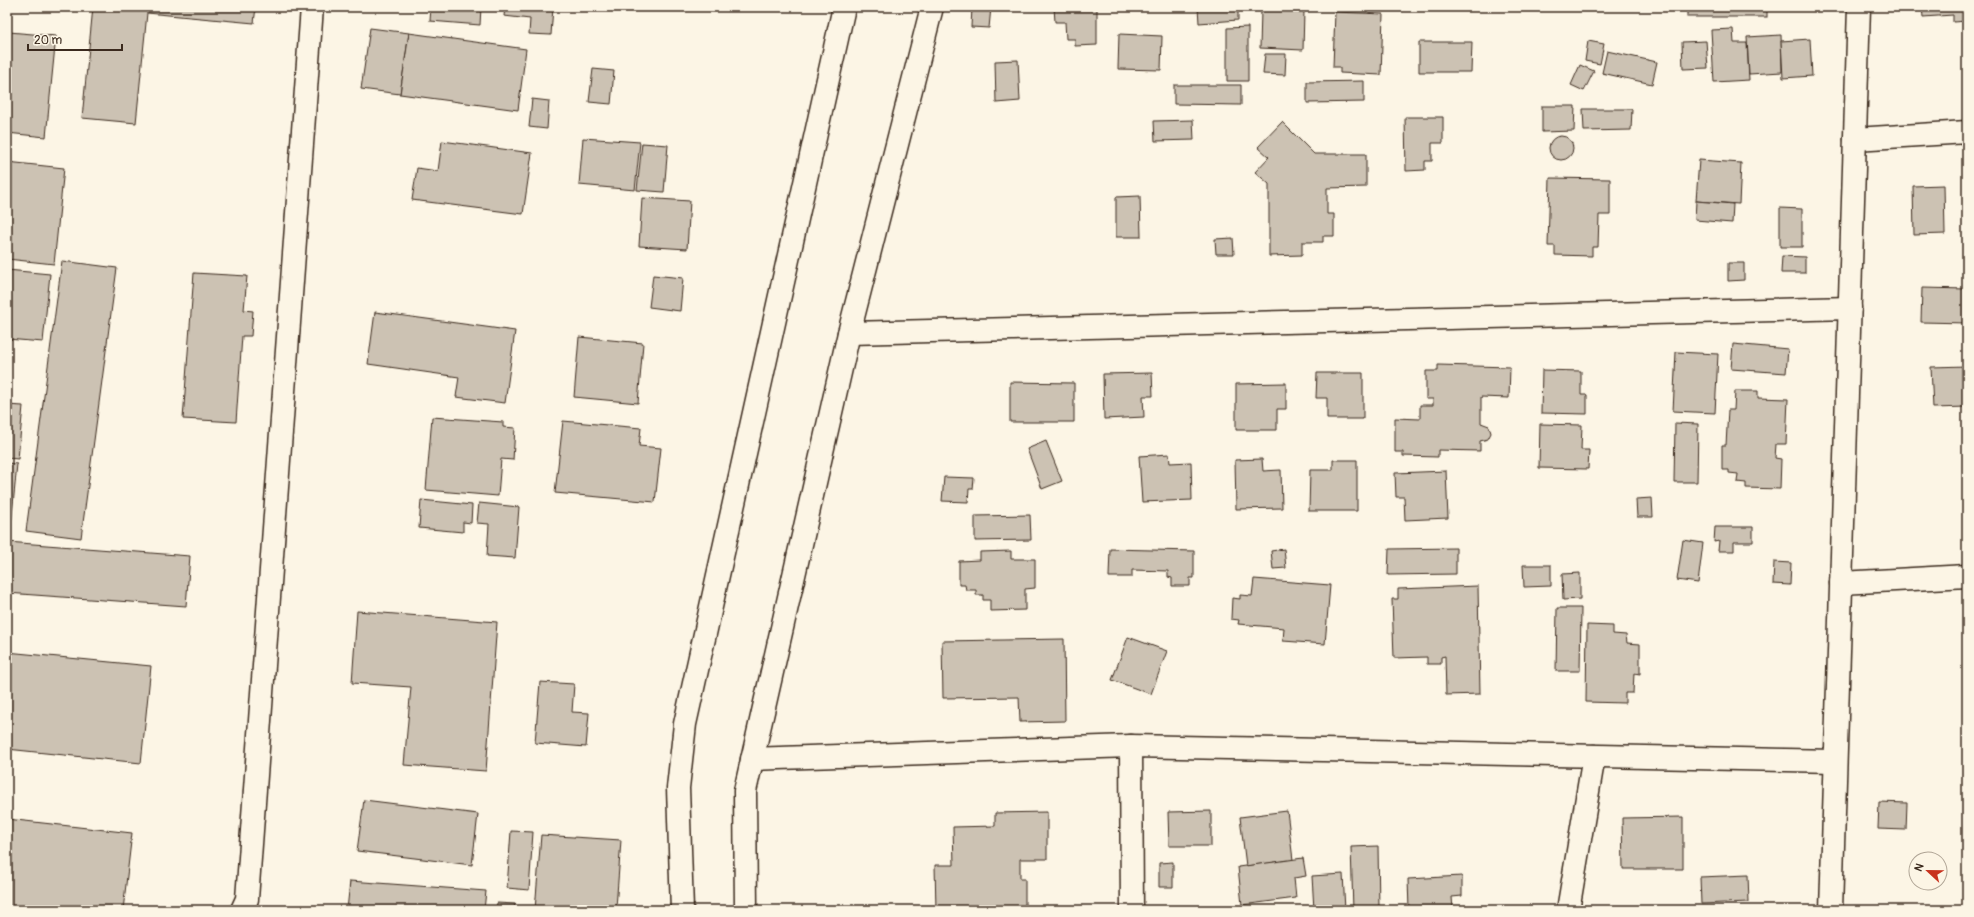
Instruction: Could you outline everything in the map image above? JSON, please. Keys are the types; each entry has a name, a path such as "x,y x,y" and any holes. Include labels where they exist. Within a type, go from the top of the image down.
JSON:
{"street":[{"path":"242,910 247,899 312,7"},
{"path":"682,910 678,788 685,724 844,7"},
{"path":"746,910 745,791 849,333 932,7"},
{"path":"1831,910 1859,7"},
{"path":"1855,138 1967,132"},
{"path":"849,333 1850,308"},
{"path":"1841,583 1967,576"},
{"path":"752,759 1131,746 1835,761"},
{"path":"1131,746 1132,910"},
{"path":"1568,910 1594,756"}],"building":[{"path":"93,7 256,7 254,23 147,13 136,123 82,118"},
{"path":"431,7 481,7 480,25 430,21"},
{"path":"505,7 553,7 551,35 529,34 530,19 504,16"},
{"path":"972,7 991,7 989,28 971,27"},
{"path":"1054,7 1097,7 1097,45 1075,46 1075,39 1066,39 1065,22 1055,22"},
{"path":"1198,7 1238,7 1238,20 1199,23"},
{"path":"1687,7 1767,7 1767,17 1687,17"},
{"path":"1922,7 1967,7 1967,21 1953,22 1953,15 1923,17"},
{"path":"1261,10 1304,11 1303,50 1260,48"},
{"path":"1335,12 1383,14 1381,75 1340,73 1340,67 1333,67"},
{"path":"7,27 9,27 9,32 56,36 46,137 7,133"},
{"path":"1248,27 1248,81 1227,81 1227,28"},
{"path":"370,28 409,33 400,94 361,89"},
{"path":"1733,29 1734,43 1747,43 1749,80 1714,82 1711,30"},
{"path":"409,33 526,49 518,110 400,94"},
{"path":"1119,34 1162,36 1161,70 1118,69"},
{"path":"1781,35 1782,72 1749,74 1747,37"},
{"path":"1810,39 1812,76 1783,78 1781,41"},
{"path":"1588,41 1604,44 1600,64 1585,61"},
{"path":"1706,41 1708,68 1683,69 1682,42"},
{"path":"1419,42 1472,42 1471,72 1419,72"},
{"path":"1607,51 1657,62 1652,84 1602,73"},
{"path":"1265,54 1286,54 1285,75 1263,74"},
{"path":"1018,60 1020,101 996,103 995,61"},
{"path":"1580,65 1594,71 1584,91 1571,85"},
{"path":"593,69 614,71 611,104 589,102"},
{"path":"1364,81 1364,102 1307,103 1307,82"},
{"path":"1174,85 1241,85 1241,105 1174,104"},
{"path":"532,99 549,101 547,129 529,127"},
{"path":"1542,106 1575,106 1574,131 1542,132"},
{"path":"1583,109 1632,109 1631,130 1584,131"},
{"path":"1405,117 1443,117 1443,143 1432,143 1432,161 1425,161 1425,170 1406,171"},
{"path":"1193,120 1194,140 1155,141 1154,121"},
{"path":"1282,122 1314,154 1366,154 1366,187 1327,188 1327,214 1334,214 1334,236 1323,236 1323,242 1302,242 1302,255 1269,256 1269,184 1255,172 1269,157 1258,147"},
{"path":"1561,136 1570,139 1573,148 1570,157 1561,160 1552,157 1549,148 1552,139"},
{"path":"583,138 640,142 635,190 579,185"},
{"path":"442,141 532,153 523,214 412,200 417,168 438,171"},
{"path":"642,143 668,145 664,192 637,190"},
{"path":"1699,160 1741,163 1739,204 1696,201"},
{"path":"7,162 64,168 54,264 7,259"},
{"path":"1550,178 1610,179 1610,215 1599,215 1598,247 1592,247 1592,256 1555,255 1555,246 1548,246"},
{"path":"1944,185 1945,234 1914,235 1913,186"},
{"path":"1140,196 1141,237 1116,237 1116,197"},
{"path":"642,198 690,201 687,249 639,246"},
{"path":"1696,201 1733,204 1732,223 1695,220"},
{"path":"1780,208 1802,209 1802,247 1780,247"},
{"path":"1233,238 1234,254 1216,254 1215,239"},
{"path":"1782,256 1805,257 1805,273 1781,273"},
{"path":"62,261 117,268 81,538 26,531"},
{"path":"1728,263 1744,263 1744,280 1728,281"},
{"path":"7,270 50,274 43,342 7,339"},
{"path":"194,273 247,276 244,310 253,311 251,336 242,336 236,422 183,419"},
{"path":"653,275 683,278 680,311 649,307"},
{"path":"1922,288 1967,289 1967,323 1921,322"},
{"path":"375,312 515,331 505,403 456,397 459,377 368,364"},
{"path":"579,337 643,343 638,403 574,397"},
{"path":"1733,344 1788,349 1786,373 1731,369"},
{"path":"1676,352 1718,354 1715,413 1673,411"},
{"path":"1438,365 1510,367 1509,398 1481,397 1481,423 1489,426 1491,433 1488,439 1480,441 1480,451 1438,450 1438,457 1403,456 1403,452 1395,452 1395,418 1420,419 1420,405 1433,405 1433,399 1426,399 1426,371 1438,371"},
{"path":"1967,366 1967,407 1933,408 1931,367"},
{"path":"1542,370 1581,371 1581,395 1587,395 1587,414 1541,413"},
{"path":"1152,373 1153,396 1143,396 1144,417 1104,419 1103,374"},
{"path":"1317,373 1363,373 1363,419 1327,419 1327,398 1316,398"},
{"path":"1010,382 1074,383 1074,422 1010,422"},
{"path":"1286,383 1286,409 1277,409 1277,430 1236,430 1236,384"},
{"path":"1735,391 1758,391 1758,398 1788,399 1786,444 1776,444 1775,458 1781,459 1780,489 1746,488 1746,483 1737,482 1738,474 1729,473 1729,470 1722,470 1722,445 1726,445 1728,410 1734,410"},
{"path":"7,405 23,406 18,459 7,458"},
{"path":"432,417 503,422 503,427 515,428 513,460 501,459 498,496 426,490"},
{"path":"563,421 641,428 639,446 661,448 655,502 555,493"},
{"path":"1675,423 1698,424 1697,482 1674,482"},
{"path":"1540,424 1582,425 1581,450 1589,450 1588,469 1539,468"},
{"path":"1046,441 1062,481 1042,489 1027,449"},
{"path":"1169,454 1170,463 1191,462 1192,500 1142,502 1139,456"},
{"path":"1262,459 1263,471 1281,470 1282,508 1236,509 1235,460"},
{"path":"1333,460 1357,460 1357,511 1309,511 1310,470 1333,470"},
{"path":"7,463 17,464 10,536 7,536"},
{"path":"1446,471 1448,518 1405,520 1404,497 1396,497 1395,473"},
{"path":"944,477 974,478 973,489 969,489 968,502 942,501"},
{"path":"1652,498 1653,517 1637,517 1636,499"},
{"path":"421,500 472,505 471,523 463,522 463,532 419,528"},
{"path":"479,503 519,507 515,558 487,556 489,524 477,523"},
{"path":"1030,515 1031,540 975,541 975,516"},
{"path":"1715,527 1753,527 1753,542 1734,542 1734,551 1718,551 1719,541 1714,542"},
{"path":"1683,540 1703,543 1698,583 1677,580"},
{"path":"7,542 190,556 186,606 7,593"},
{"path":"1456,548 1456,574 1388,575 1389,549"},
{"path":"1110,549 1194,551 1194,578 1190,578 1190,586 1172,586 1172,578 1168,577 1168,571 1132,570 1132,577 1109,577"},
{"path":"1284,549 1286,568 1273,569 1271,551"},
{"path":"1011,551 1011,559 1035,559 1035,588 1025,589 1025,610 990,611 990,600 983,600 983,595 976,595 976,590 966,590 965,585 959,585 959,561 980,560 980,552"},
{"path":"1774,562 1791,563 1790,585 1773,584"},
{"path":"1523,565 1551,565 1551,586 1524,587"},
{"path":"1580,573 1580,599 1563,600 1562,574"},
{"path":"1254,579 1330,585 1325,644 1283,641 1284,628 1238,624 1239,620 1231,619 1232,598 1240,599 1240,595 1252,596"},
{"path":"1478,586 1480,694 1446,695 1445,656 1441,657 1441,664 1427,664 1427,657 1394,658 1392,599 1398,599 1398,589"},
{"path":"1557,608 1581,608 1580,671 1556,671"},
{"path":"357,611 497,622 486,771 404,765 411,687 352,683"},
{"path":"1587,625 1613,626 1613,634 1626,635 1627,643 1640,644 1640,674 1634,673 1633,693 1625,693 1625,703 1586,702"},
{"path":"1128,637 1167,651 1151,694 1112,680"},
{"path":"1064,639 1065,721 1020,722 1019,697 943,698 942,641"},
{"path":"7,652 151,666 141,763 7,749"},
{"path":"1966,670 1967,670 1967,705"},
{"path":"540,682 574,684 572,712 589,713 586,747 535,743"},
{"path":"364,800 478,814 472,865 357,851"},
{"path":"1879,802 1907,803 1906,830 1878,829"},
{"path":"1211,811 1211,846 1169,846 1168,812"},
{"path":"1287,811 1293,860 1246,866 1240,817"},
{"path":"1047,812 1047,859 1020,859 1020,879 1025,879 1025,910 936,910 935,865 954,865 953,827 995,826 995,813"},
{"path":"1965,815 1967,815 1967,871"},
{"path":"1683,817 1683,869 1623,869 1622,818"},
{"path":"7,819 132,833 123,910 7,910"},
{"path":"511,831 533,832 529,890 507,888"},
{"path":"541,835 621,840 616,908 606,907 606,910 535,910"},
{"path":"1378,846 1379,910 1353,910 1351,847"},
{"path":"1303,858 1306,876 1294,878 1296,898 1242,905 1238,867"},
{"path":"1173,862 1173,887 1159,887 1159,863"},
{"path":"1343,874 1345,910 1314,910 1312,876"},
{"path":"1748,875 1749,902 1701,904 1700,877"},
{"path":"1462,876 1462,896 1452,897 1453,910 1409,910 1408,879"},
{"path":"350,881 486,891 484,910 347,910"},
{"path":"497,903 515,904 514,910 496,910"}]}
